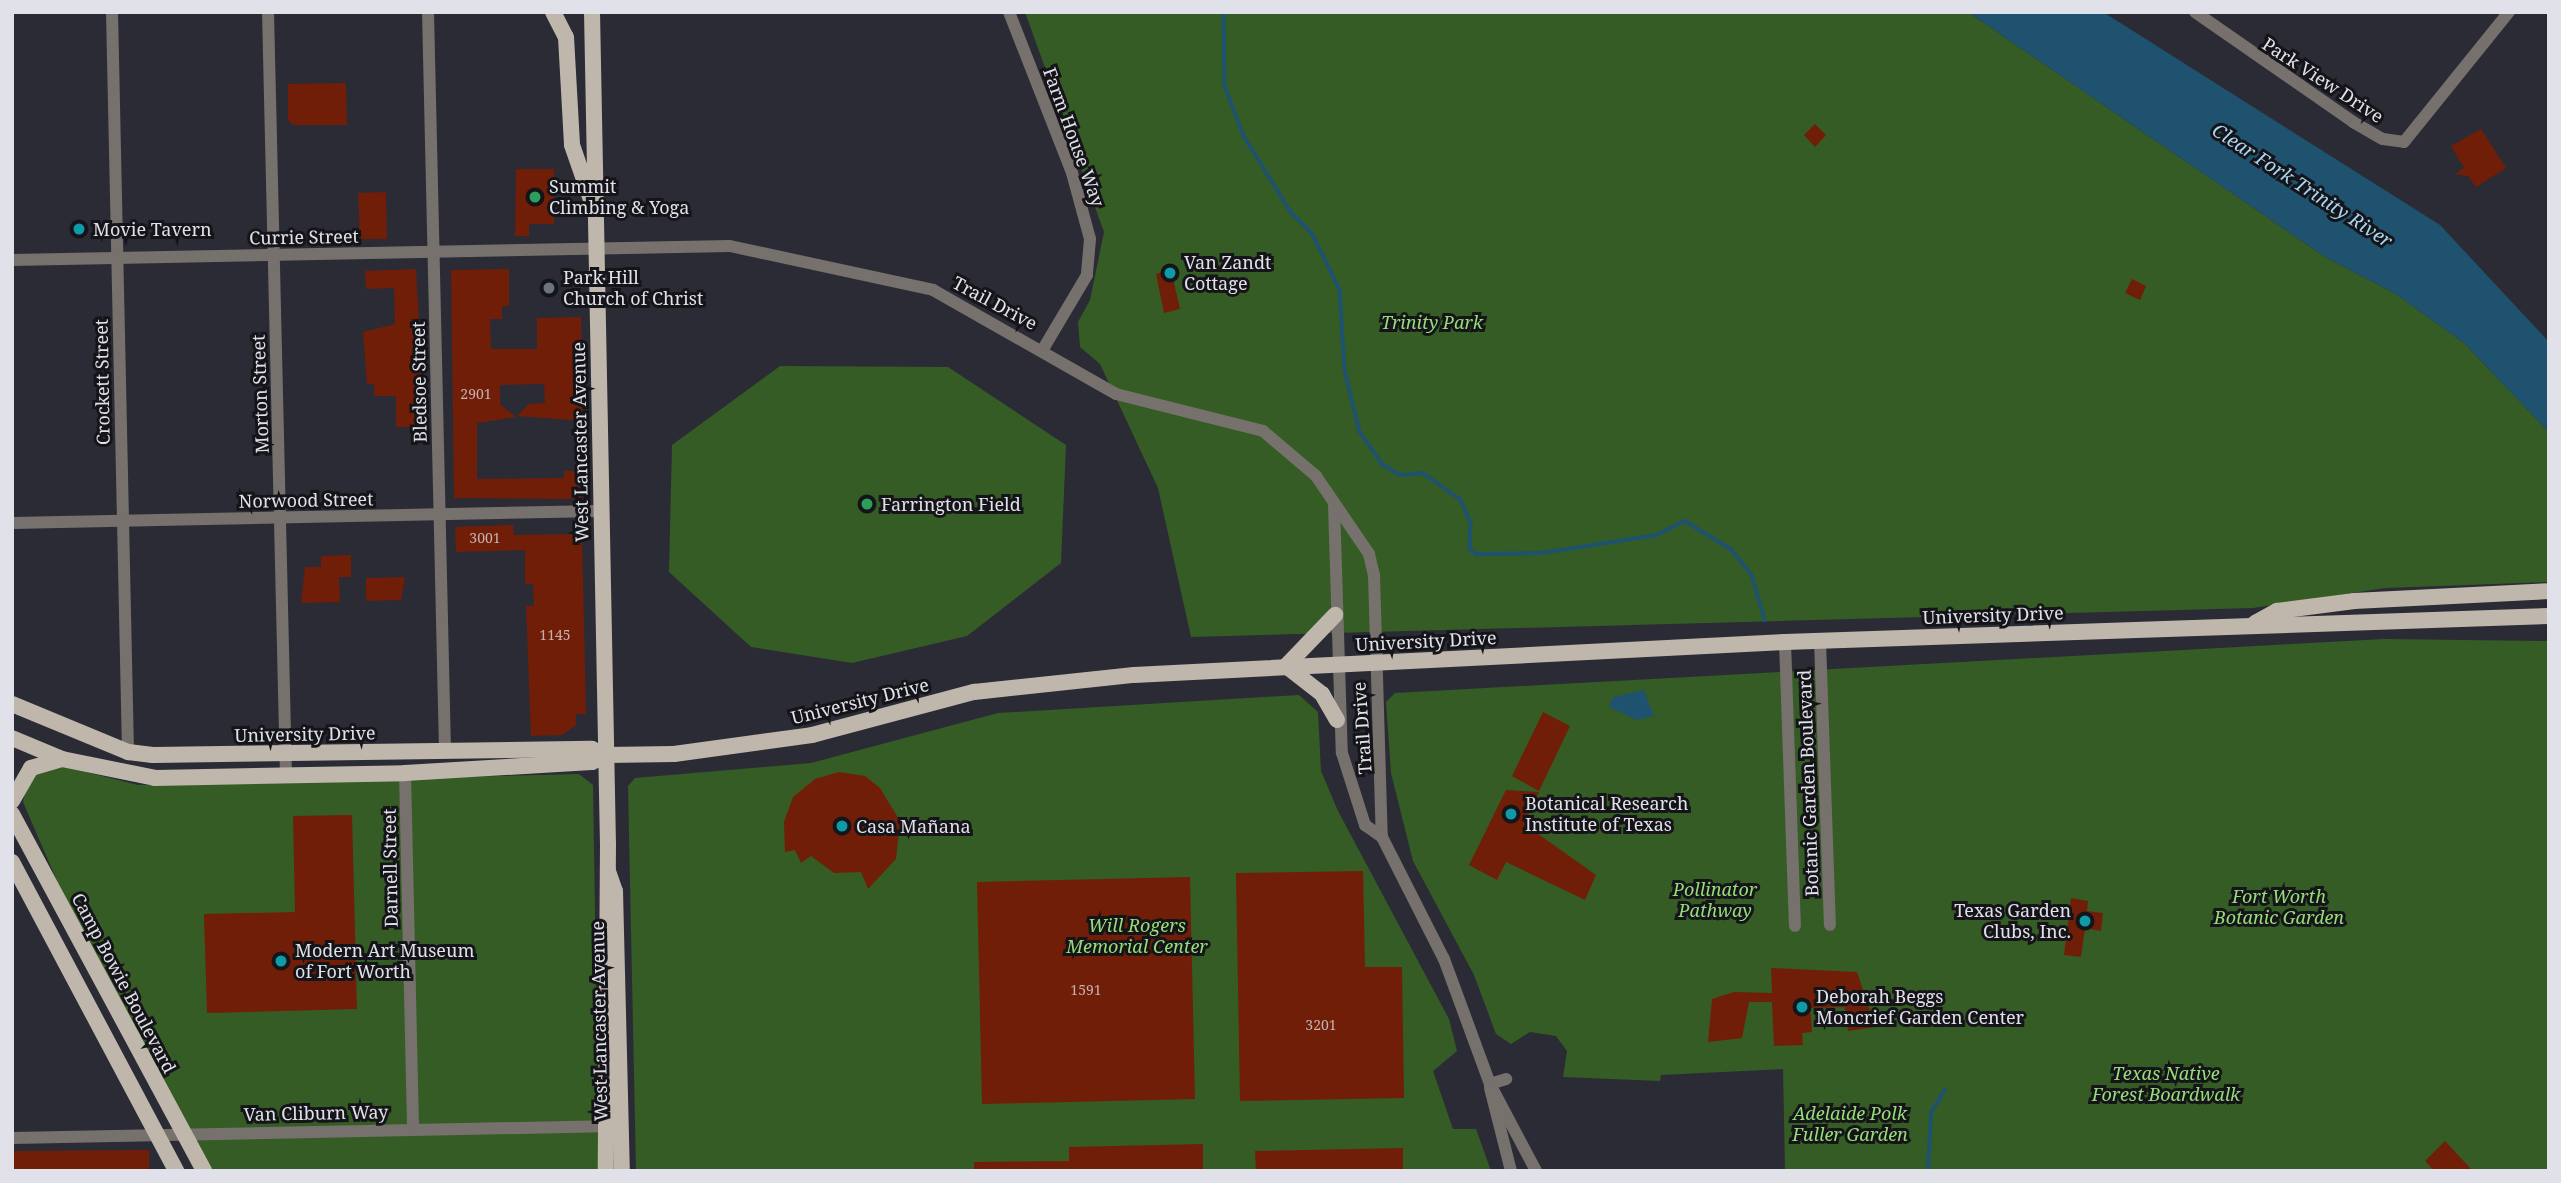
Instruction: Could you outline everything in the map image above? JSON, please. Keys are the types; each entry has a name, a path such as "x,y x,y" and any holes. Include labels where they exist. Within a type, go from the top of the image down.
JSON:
{"main road":[{"path":"553,12 566,37 572,145 595,210"},
{"name":"West Lancaster Avenue","path":"593,12 608,872 602,944 613,1126 622,1171"},
{"name":"University Drive","path":"2255,623 2277,611 2402,597 2549,591"},
{"path":"1335,615 1286,666 1322,694 1337,720"},
{"name":"University Drive","path":"12,738 62,759 155,778 405,773 592,762 606,755 749,746 1032,682 1286,666 1785,642 2255,623 2549,616"},
{"name":"University Drive","path":"12,704 128,752 286,754 592,749 606,755"},
{"path":"405,773 445,751"},
{"path":"12,801 31,768 62,759"},
{"name":"Camp Bowie Boulevard","path":"12,814 204,1171"},
{"path":"12,862 176,1171"},
{"path":"51,935 70,924"},
{"name":"West Lancaster Avenue","path":"606,1171 613,1126"}],"street":[{"name":"Crockett Street","path":"112,12 128,752"},
{"name":"Morton Street","path":"268,12 286,775"},
{"name":"Bledsoe Street","path":"428,12 445,751"},
{"name":"Farm House Way","path":"1009,12 1072,173 1090,239 1087,275 1043,349"},
{"name":"Park View Drive","path":"2195,12 2344,117 2396,142 2413,134 2509,12"},
{"name":"Trail Drive","path":"596,247 730,246 880,275 933,290 1043,349 1116,394 1262,432 1290,450 1333,501 1368,554 1382,837 1454,980 1490,1084 1511,1171"},
{"name":"Currie Street","path":"12,260 596,247"},
{"name":"Trail Drive","path":"1333,501 1337,720 1365,825 1382,837"},
{"name":"Norwood Street","path":"12,523 600,511"},
{"path":"2402,597 2402,621"},
{"name":"Botanic Garden Boulevard","path":"1820,641 1830,925"},
{"name":"Botanic Garden Boulevard","path":"1785,642 1795,926"},
{"name":"Darnell Street","path":"405,773 413,1129"},
{"path":"1490,1084 1506,1079"},
{"name":"Trail Drive","path":"1490,1084 1536,1171"},
{"name":"Van Cliburn Way","path":"12,1138 613,1126"}],"green space":[{"name":"Trinity Park","path":"1025,12 1968,12 2325,257 2396,294 2464,343 2549,432 2549,582 2385,588 2253,608 1191,637 1158,488 1100,364 1080,347 1078,322 1090,300 1104,232"},
{"name":"Farrington Field","path":"780,366 948,367 1066,445 1061,563 967,636 852,663 751,647 669,572 672,445"},
{"name":"Fort Worth Botanic Garden","path":"2384,639 2549,641 2549,1171 1785,1171 1783,1069 1661,1075 1660,1081 1563,1077 1567,1051 1556,1036 1530,1032 1511,1044 1496,1034 1474,975 1413,861 1391,773 1386,702 1395,693"},
{"name":"Will Rogers Memorial Center","path":"1299,695 1318,712 1321,771 1338,811 1449,1019 1457,1051 1433,1071 1453,1129 1476,1129 1491,1171 636,1171 628,786 635,778 811,763 998,713"},
{"path":"54,764 138,785 579,774 593,785 599,1171 212,1171 58,883 23,802 29,774"}],"water":[{"name":"Clear Fork Trinity River","path":"1968,12 2103,12 2440,225 2549,342 2549,432 2464,343 2396,294 2325,257"},
{"path":"1644,690 1654,716 1637,720 1609,707 1613,697"}],"building":[{"path":"346,83 347,125 293,125 288,120 288,84"},
{"path":"1815,124 1826,135 1815,147 1804,135"},
{"path":"2481,129 2506,168 2476,187 2468,176 2455,174 2464,168 2451,146"},
{"name":"Summit Climbing & Yoga","path":"516,169 554,169 554,224 529,224 529,236 515,236"},
{"path":"386,192 387,239 360,239 358,193"},
{"path":"416,269 425,427 396,427 396,396 374,396 374,384 367,384 363,332 395,324 394,288 366,289 365,271"},
{"path":"509,269 509,306 502,306 502,319 490,319 491,349 537,349 537,318 581,317 583,421 517,416 529,404 545,403 544,384 500,385 500,404 516,417 477,423 477,479 564,478 564,471 574,471 582,499 454,498 451,270"},
{"name":"Van Zandt Cottage","path":"1171,270 1180,309 1164,313 1156,274"},
{"path":"2132,279 2146,286 2140,300 2125,293"},
{"path":"513,525 514,535 582,534 586,714 576,714 576,725 562,735 531,736 526,606 534,606 533,584 525,584 525,550 456,552 455,527"},
{"path":"351,555 351,577 339,577 340,602 301,603 305,567 321,567 321,556"},
{"path":"405,577 401,600 366,601 366,578"},
{"path":"1543,712 1570,726 1539,791 1512,776"},
{"name":"Casa Mañana","path":"839,772 865,776 880,788 900,821 896,859 868,889 861,872 834,873 811,856 801,863 795,850 785,852 784,822 793,797 815,779"},
{"name":"Botanical Research Institute of Texas","path":"1506,790 1539,792 1524,824 1596,875 1585,900 1506,862 1497,880 1469,865"},
{"name":"Modern Art Museum of Fort Worth","path":"352,815 357,1009 207,1013 204,914 295,912 293,816"},
{"path":"1363,871 1365,967 1402,967 1404,1098 1240,1101 1236,873"},
{"path":"1190,877 1195,1099 982,1104 977,882"},
{"name":"Texas Garden Clubs, Inc.","path":"2071,898 2088,901 2087,911 2103,913 2101,931 2085,928 2081,957 2064,955"},
{"name":"Deborah Beggs Moncrief Garden Center","path":"1771,968 1857,972 1876,1027 1848,1031 1845,1007 1810,1008 1812,1032 1802,1033 1803,1045 1774,1046 1772,1002 1749,1002 1742,1038 1708,1042 1712,999 1734,992 1772,993"},
{"path":"2445,1141 2473,1171 2434,1171 2425,1161"},
{"path":"1203,1144 1203,1171 974,1171 974,1162 1069,1161 1069,1147"},
{"path":"1403,1148 1403,1171 1256,1171 1255,1151"},
{"path":"149,1150 149,1171 12,1171 12,1151"}],"waterway":[{"path":"1224,12 1225,86 1244,136 1291,212 1312,233 1340,290 1345,370 1360,432 1382,464 1400,475 1423,473 1461,500 1471,523 1470,549 1477,554 1542,553 1657,535 1685,521 1731,549 1752,575 1765,620"},
{"path":"1928,1171 1931,1113 1945,1090"}],"place":[{"name":"Summit Climbing & Yoga","path":"535,197"},
{"name":"Movie Tavern","path":"79,229"},
{"name":"Van Zandt Cottage","path":"1170,273"},
{"name":"Park Hill Church of Christ","path":"549,288"},
{"name":"Farrington Field","path":"867,504"},
{"name":"Botanical Research Institute of Texas","path":"1511,814"},
{"name":"Casa Mañana","path":"842,826"},
{"name":"Texas Garden Clubs, Inc.","path":"2085,921"},
{"name":"Modern Art Museum of Fort Worth","path":"281,961"},
{"name":"Deborah Beggs Moncrief Garden Center","path":"1802,1007"}],"park label":[{"name":"Pollinator Pathway","path":"1715,900"},
{"name":"Texas Native Forest Boardwalk","path":"2166,1084"},
{"name":"Adelaide Polk Fuller Garden","path":"1850,1124"}]}
